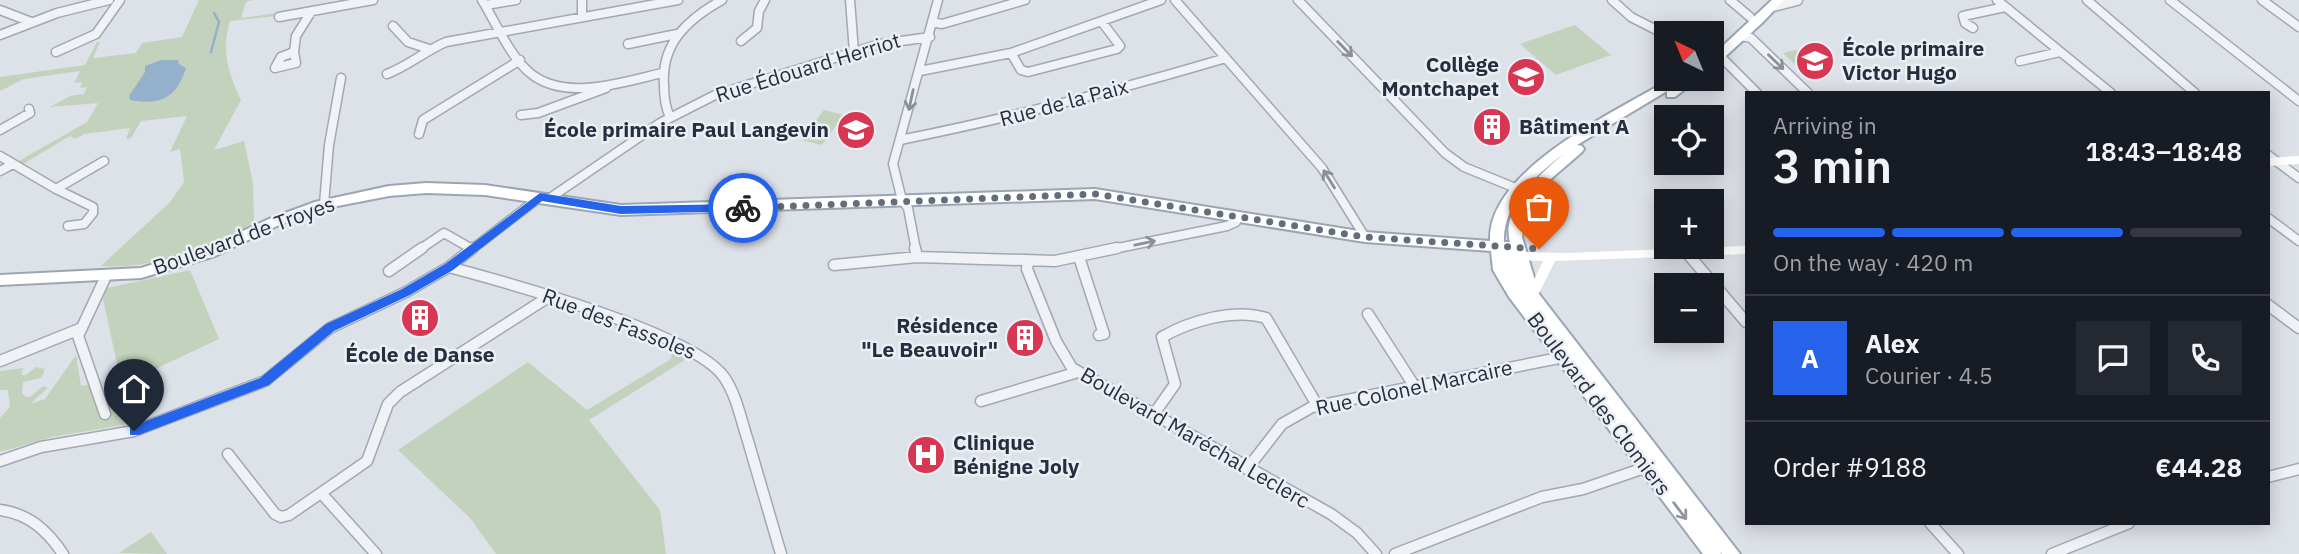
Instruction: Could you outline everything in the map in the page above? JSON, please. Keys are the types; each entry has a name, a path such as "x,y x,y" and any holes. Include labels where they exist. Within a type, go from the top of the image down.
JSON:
{"main road":[{"path":"1724,45 1750,17 1772,2"},
{"path":"1724,49 1741,36 1772,2"},
{"path":"1508,252 1505,234 1515,194 1554,153 1658,91"},
{"path":"1508,252 1522,206 1550,170 1577,149 1674,91"},
{"path":"2271,160 2299,160"},
{"name":"Boulevard de Troyes","path":"0,280 141,273 187,261 284,218 324,204 389,191 457,187 545,197 621,210 1095,194 1365,237 1508,252"},
{"path":"1724,251 1745,250"},
{"path":"1508,252 1597,255"},
{"path":"1508,252 1551,257 1654,254"},
{"name":"Boulevard des Clomiers","path":"1508,252 1535,302 1732,554"},
{"name":"Boulevard des Clomiers","path":"1508,252 1501,271 1513,291 1713,554"},
{"path":"1535,302 1551,257"}],"street":[{"path":"0,35 31,22 109,0"},
{"path":"56,51 83,42 96,33 105,25 120,0"},
{"path":"279,17 373,0"},
{"path":"516,0 484,3 520,60 536,77 551,83 589,87 612,85"},
{"path":"582,0 582,17"},
{"path":"387,74 446,42 672,0"},
{"path":"741,41 757,28 759,11 765,0"},
{"path":"850,0 854,52"},
{"name":"Rue Édouard Herriot","path":"0,461 41,447 134,431 265,382 330,328 406,292 449,267 545,197 670,117 756,80 902,38 930,37 938,0"},
{"path":"932,22 942,24 1025,0"},
{"path":"920,71 1011,53 1161,0"},
{"path":"1175,0 1322,167 1365,237"},
{"path":"1298,0 1445,153 1464,167 1515,194"},
{"path":"1612,0 1631,17 1654,29"},
{"path":"1730,0 1750,17"},
{"path":"1772,2 1797,0"},
{"path":"1997,0 2109,91"},
{"path":"2087,0 2193,91"},
{"path":"2170,0 2299,101"},
{"path":"2262,0 2299,27"},
{"path":"670,117 666,110 662,73 666,53 677,34 696,16 719,1"},
{"path":"1973,28 1965,23 1964,16 2005,7"},
{"path":"0,10 31,22"},
{"path":"293,52 292,45 296,35 311,12"},
{"path":"1011,53 1021,70 1028,72 1118,49 1120,46 1102,22"},
{"path":"393,26 397,34 419,47 429,49"},
{"path":"628,44 677,34"},
{"path":"1741,36 1751,38 1806,91"},
{"path":"917,257 908,208 902,200 893,164 930,37"},
{"path":"2020,61 2060,52"},
{"name":"Rue de la Paix","path":"900,140 1005,119 1044,106 1115,91 1226,58"},
{"path":"419,134 423,120 520,60"},
{"path":"1724,65 1755,91"},
{"path":"521,115 538,113 612,85 662,73"},
{"path":"324,204 328,158 341,78"},
{"path":"0,130 30,113 29,109"},
{"path":"0,156 93,207 93,213 85,223 68,226"},
{"path":"2271,160 2299,178"},
{"path":"56,189 104,161"},
{"path":"0,171 13,164"},
{"path":"834,265 917,257 1028,262 1079,257 1227,226 1236,222 1237,216"},
{"path":"2270,219 2299,241"},
{"path":"390,271 444,233 472,249"},
{"path":"1079,257 1104,334 1099,335"},
{"path":"1691,259 1745,321"},
{"name":"Boulevard Maréchal Leclerc","path":"1028,262 1027,269 1056,341 1067,362 1078,372 1344,523 1376,554"},
{"name":"Rue des Fassoles","path":"449,267 550,296 691,349 715,366 727,379 736,402 781,554"},
{"path":"105,414 78,336 106,276"},
{"path":"228,454 275,514 281,517 289,515 366,461 388,404 400,392 550,296"},
{"path":"2270,306 2299,328"},
{"path":"1368,314 1415,387"},
{"path":"1154,414 1175,384 1162,337 1165,334 1206,320 1261,315 1266,318 1317,405"},
{"path":"0,361 82,328"},
{"name":"Rue Colonel Marcaire","path":"1247,469 1282,424 1317,405 1564,357"},
{"path":"981,401 1078,372"},
{"path":"1395,554 1542,498 1583,489 1647,467"},
{"path":"2270,476 2299,469"},
{"path":"322,494 376,554"},
{"path":"0,510 27,516 45,530 63,554"},
{"path":"1932,525 1958,554"},
{"path":"2052,554 2124,525"}],"green space":[{"path":"199,0 253,0 246,2 241,18 277,13 276,16 230,21 226,42 227,61 241,100 214,150 244,141 253,183 254,223 180,255 141,264 101,266 170,202 184,182 180,149 170,152 187,116 141,121 131,138 126,139 130,128 84,134 75,139 70,136 23,164 19,161 87,122 98,103 50,107 70,96 84,94 87,87 80,88 82,82 74,83 80,71 24,79 0,91 0,77 85,65 97,42 100,42 93,58 136,53 142,43 182,37"},
{"path":"1575,25 1611,55 1556,75 1520,44"},
{"path":"1801,49 1827,73 1809,78 1783,53"},
{"path":"824,110 844,115 822,145 801,140"},
{"path":"190,270 219,339 153,370 132,412 135,423 52,437 0,452 0,418 10,407 8,390 0,390 0,371 23,368 22,375 26,375 36,367 45,369 41,378 23,382 22,393 26,397 30,397 43,386 48,388 30,404 45,399 76,355 81,386 91,384 104,408 109,411 105,399 123,391 103,299 107,288"},
{"path":"672,352 688,358 589,420 660,510 666,554 496,554 470,518 398,450 528,362 587,410 671,359"},
{"path":"151,532 167,554 119,553"}],"water":[{"path":"161,60 178,60 179,64 186,68 178,86 159,100 130,100 129,96 145,72 145,66"}],"waterway":[{"path":"211,52 219,22 214,13"}],"way so far":[{"path":"743,208 1095,194 1365,237 1539,249"}],"place":[{"name":"École primaire Victor Hugo","path":"1815,61"},
{"name":"Collège Montchapet","path":"1526,77"},
{"name":"Bâtiment A","path":"1492,127"},
{"name":"École primaire Paul Langevin","path":"856,130"},
{"name":"École de Danse","path":"420,318"},
{"name":"Résidence \"Le Beauvoir\"","path":"1025,338"},
{"name":"Clinique Bénigne Joly","path":"926,455"}],"route":[{"path":"134,431 265,382 330,328 406,292 449,267 540,197 621,210 743,208"}]}
